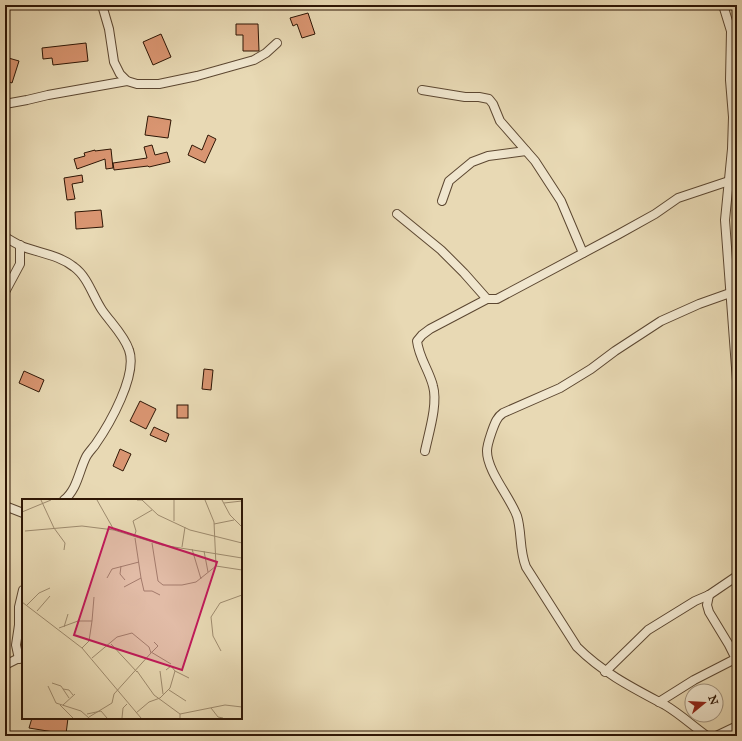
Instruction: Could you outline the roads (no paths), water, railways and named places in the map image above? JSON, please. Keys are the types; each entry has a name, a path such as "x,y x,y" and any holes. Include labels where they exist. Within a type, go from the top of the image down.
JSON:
{"street":[{"path":"102,5 109,29 114,62 120,74 127,82"},
{"path":"723,5 734,29 730,80 733,117 734,174 729,181 725,220 737,381"},
{"path":"5,104 48,94 127,82 137,84 159,84 254,60 266,53 277,43"},
{"path":"422,90 465,97 489,99 493,104 500,121 535,161 561,201 583,253"},
{"path":"442,201 449,181 472,162 488,156 526,151"},
{"path":"425,451 435,394 430,375 420,356 418,341 422,335 430,329 487,299 497,299 583,253 649,217 678,198 729,181"},
{"path":"397,214 441,250 487,299"},
{"path":"5,237 20,245 51,255 76,268 101,310 124,339 130,350 130,372 120,401 102,434 86,456 75,486 65,499"},
{"path":"5,292 20,264 20,245"},
{"path":"707,736 684,717 605,672 587,658 577,647 526,567 522,554 517,516 491,466 487,454 487,448 495,421 503,413 560,388 591,369 615,351 661,321 730,292"},
{"path":"5,506 22,513"},
{"path":"605,672 648,630 695,601 709,595 737,576"},
{"path":"5,665 21,657 16,645 19,607 22,594"},
{"path":"659,702 694,680 736,658 709,612 707,605 709,595"},
{"path":"716,736 737,726"}]}
